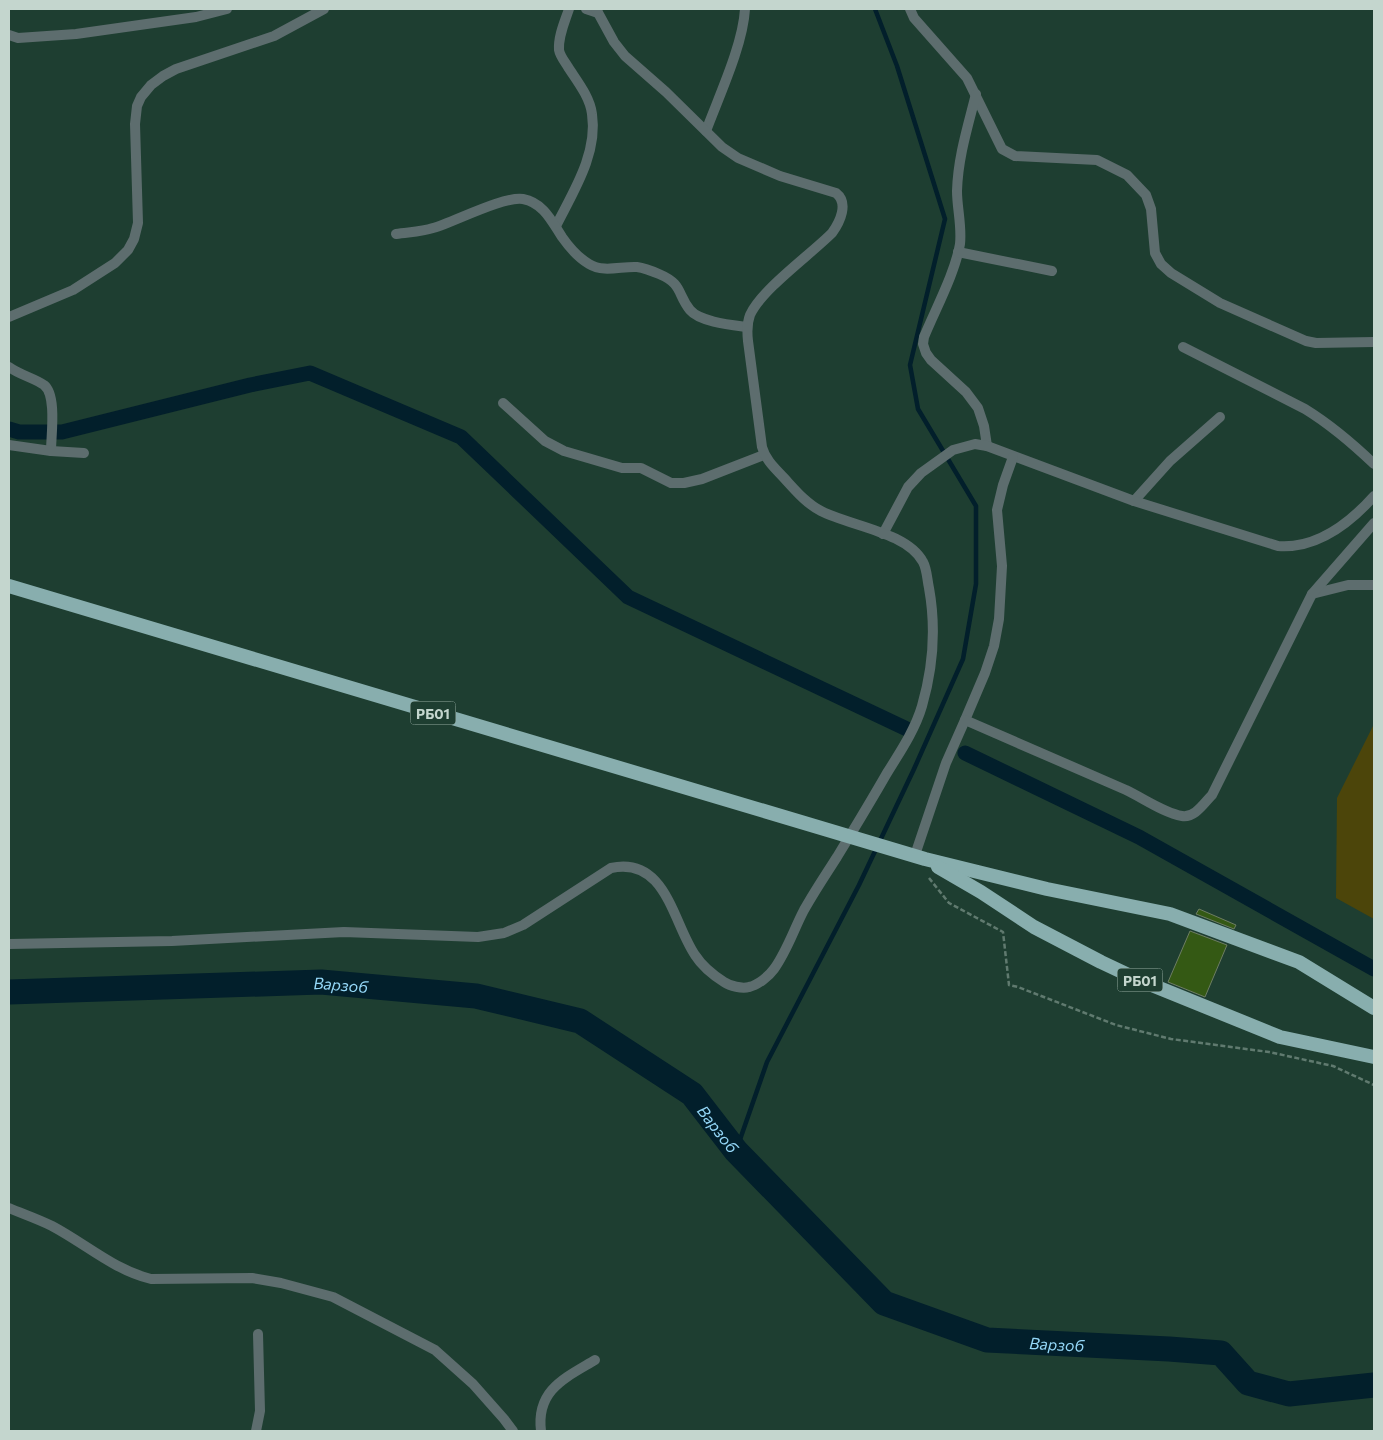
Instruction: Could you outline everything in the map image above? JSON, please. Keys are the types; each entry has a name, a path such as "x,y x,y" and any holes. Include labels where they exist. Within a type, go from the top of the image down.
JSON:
{"highway":[{"name":"РБ01","path":"9,586 914,855 1047,889 1170,914 1300,962 1374,1008"},
{"name":"РБ01","path":"914,855 981,892 1034,927 1137,979 1280,1037 1374,1057"}],"street":[{"path":"9,35 18,38 76,34 196,17 227,9"},
{"path":"9,317 73,290 115,263 128,250 134,239 138,223 135,124 137,106 151,85 176,69 274,36 324,9"},
{"path":"556,226 583,172 593,133 590,104 583,89 559,52 561,35 569,9"},
{"path":"9,944 172,941 344,932 491,936 523,925 611,868 627,866 647,875 658,885 676,914 694,955 704,967 728,985 749,987 763,980 782,957 804,910 854,837 922,708 929,677 933,638 931,598 924,564 917,553 907,545 819,510 800,495 764,455 747,327 750,316 766,292 832,233 838,224 843,202 840,196 836,193 780,176 738,158 722,147 666,92 625,56 614,42 597,11 586,9"},
{"path":"706,131 737,47 744,22 745,9"},
{"path":"910,9 914,18 968,78 999,146 1007,153 1015,156 1097,160 1126,174 1146,195 1151,209 1155,253 1161,264 1171,273 1220,303 1306,341 1316,343 1374,342"},
{"path":"976,94 960,158 957,192 960,232 958,252 924,337 924,349 931,360 966,392 978,408 984,426 987,446"},
{"path":"396,234 433,228 492,205 522,199 542,208 569,246 588,263 597,268 639,267 660,274 678,288 689,309 695,315 747,327"},
{"path":"958,252 1052,271"},
{"path":"1183,347 1311,413 1347,437 1374,464"},
{"path":"9,367 44,385 49,391 52,406 51,448"},
{"path":"503,403 545,441 564,451 622,468 641,468 671,483 684,483 702,479 764,455"},
{"path":"1134,501 1170,461 1220,417"},
{"path":"882,534 908,487 921,473 953,450 975,444 987,446 1134,501 1278,546 1304,545 1321,539 1341,527 1374,496"},
{"path":"9,445 84,453"},
{"path":"914,855 946,763 985,673 994,646 999,619 1002,566 997,510 1013,457"},
{"path":"965,720 1129,791 1166,810 1182,816 1190,815 1198,810 1212,795 1312,594 1374,523"},
{"path":"1312,594 1348,585 1374,584"},
{"path":"9,1208 52,1226 120,1268 136,1275 151,1279 252,1278 281,1282 333,1297 435,1350 474,1384 513,1431"},
{"path":"256,1431 260,1412 258,1334"},
{"path":"541,1431 540,1411 550,1390 564,1378 595,1360"}],"path":[{"path":"926,875 949,903 1003,932 1009,986 1018,987 1125,1027 1171,1039 1270,1052 1333,1066 1374,1085"}],"shaded area":[{"path":"1374,724 1374,919 1336,898 1337,798"}],"building":[{"path":"1199,909 1236,925 1234,929 1196,914"},
{"path":"1190,931 1227,945 1205,997 1168,982"}],"waterway":[{"path":"736,1151 767,1062 859,885 963,659 976,584 976,506 918,409 910,365 945,219 897,66 875,9"},
{"path":"9,429 19,432 62,432 250,385 310,373 461,437 628,597 909,730"},
{"path":"965,753 1139,837 1374,969"},
{"name":"Варзоб","path":"9,992 321,982 476,996 580,1021 692,1094 736,1151 884,1303 987,1340 1221,1353 1248,1383 1289,1394 1374,1385"}]}
